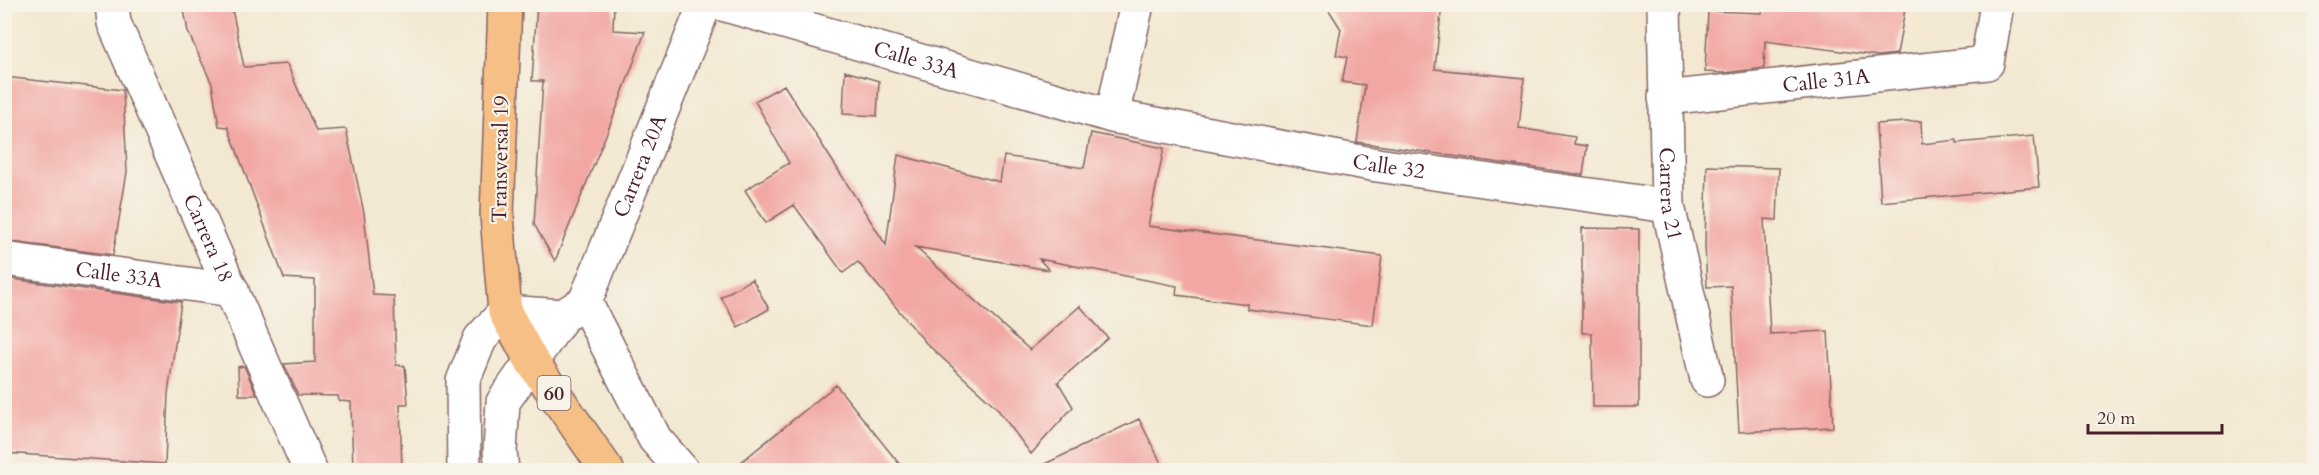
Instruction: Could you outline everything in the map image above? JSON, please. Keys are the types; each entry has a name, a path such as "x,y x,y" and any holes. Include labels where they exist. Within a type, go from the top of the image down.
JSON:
{"main road":[{"name":"Transversal 19","path":"505,4 497,216 506,312"},
{"name":"60","path":"506,312 531,360 607,471"}],"street":[{"name":"Carrera 20A","path":"502,471 500,451 503,402 531,360 574,309 705,4"},
{"name":"Calle 33A","path":"722,4 1112,116"},
{"path":"1112,116 1137,4"},
{"name":"Carrera 21","path":"1664,4 1668,206 1707,380"},
{"name":"Calle 31A","path":"1665,98 1987,63 1997,4"},
{"name":"Carrera 18","path":"106,11 232,290 310,471"},
{"name":"Calle 32","path":"1112,116 1377,165 1668,206"},
{"name":"Calle 33A","path":"4,259 232,290"},
{"path":"464,471 463,381 480,339 506,312 574,309 655,439 682,471"}],"building":[{"path":"183,4 231,4 244,67 287,64 316,131 346,129 364,213 373,295 394,296 396,365 405,366 408,404 400,404 402,471 353,471 351,402 339,401 338,396 298,395 284,364 315,362 315,280 284,278 228,127 219,126 212,84 188,32"},
{"path":"537,4 614,4 613,30 645,32 555,261 534,224 543,81 532,81"},
{"path":"1325,4 1442,4 1435,69 1524,78 1519,128 1575,137 1574,144 1587,146 1583,175 1357,142 1365,85 1342,82 1347,57 1336,55 1341,29"},
{"path":"1763,4 1906,4 1897,54 1878,56 1765,41 1764,68 1724,73 1705,72 1708,11 1762,13"},
{"path":"845,71 879,81 877,116 843,114"},
{"path":"4,77 123,90 127,172 113,255 4,241"},
{"path":"784,85 886,245 898,155 1000,182 1004,156 1084,168 1091,133 1164,148 1148,226 1382,256 1373,325 1247,309 1247,304 1176,295 1177,286 1039,259 1049,270 915,247 1030,350 1080,306 1108,338 1058,382 1073,407 1031,454 996,407 926,343 858,262 843,273 794,205 766,223 745,190 789,163 755,101"},
{"path":"1921,121 1922,144 2034,136 2039,187 1881,202 1876,124"},
{"path":"1707,166 1779,168 1777,220 1764,219 1770,334 1828,331 1833,427 1739,432 1731,286 1707,287 1705,245"},
{"path":"1582,228 1639,229 1639,407 1593,407 1592,333 1582,333"},
{"path":"4,278 181,302 168,394 165,464 4,453"},
{"path":"752,279 769,309 738,327 721,297"},
{"path":"244,366 257,395 239,395 238,367"},
{"path":"836,385 905,471 730,471"},
{"path":"1139,419 1165,471 1030,471"}]}
